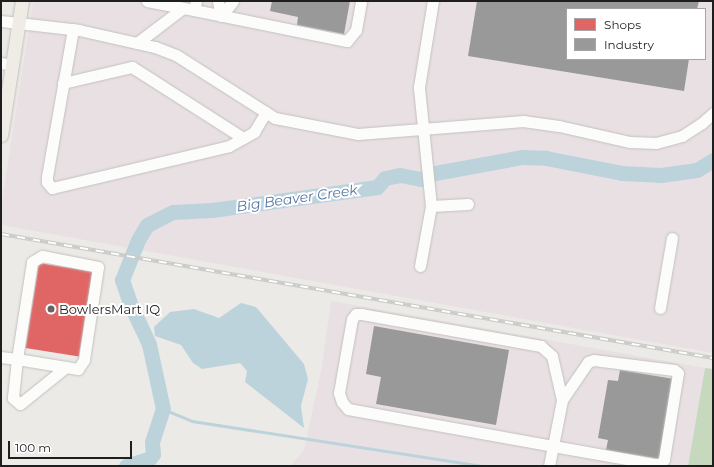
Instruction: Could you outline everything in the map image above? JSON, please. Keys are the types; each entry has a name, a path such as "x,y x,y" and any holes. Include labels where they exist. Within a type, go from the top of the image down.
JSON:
{"main road":[{"path":"1,135 7,64 18,24 22,1"}],"street":[{"path":"147,1 191,6 222,16 347,41 356,30 361,1"},
{"path":"218,1 222,16"},
{"path":"222,16 233,1"},
{"path":"420,266 431,206 419,87 432,1"},
{"path":"137,43 191,6"},
{"path":"1,21 73,29 137,43 176,55 275,118 358,134 534,122 630,142 656,143 682,136 702,123 713,113"},
{"path":"73,29 46,182 52,188 229,146 254,132 266,112"},
{"path":"63,83 132,68 243,138"},
{"path":"431,206 468,204"},
{"path":"660,308 672,238"},
{"path":"1,357 16,359 66,367 78,369 84,360 98,267 42,256 32,262 16,359 14,398 20,404 66,367"},
{"path":"549,466 553,446 562,400 588,362 594,360 674,370 678,373 661,464 553,446 348,408 342,402 339,393 352,318 356,314 362,314 541,346 552,356 562,400"}],"shaded area":[{"path":"33,1 713,1 713,353 1,225 1,207"},
{"path":"331,301 705,368 688,466 290,466 304,450 321,371"}],"green space":[{"path":"705,368 713,369 713,466 688,466"}],"water":[{"path":"241,303 256,307 304,364 308,379 301,406 304,428 245,382 247,371 240,363 202,369 193,363 181,345 155,336 154,327 170,312 194,309 219,318"}],"building: Shops":[{"path":"39,263 92,271 79,356 26,348"}],"building: Industry":[{"path":"272,1 350,1 344,34 297,25 298,17 270,11"},
{"path":"477,1 699,1 697,8 566,8 566,60 689,60 684,91 468,56"},
{"path":"374,326 509,350 496,425 376,404 381,377 366,374"},
{"path":"620,370 674,379 660,459 606,450 608,440 598,438 608,380 618,381"}],"waterway":[{"name":"Big Beaver Creek","path":"126,466 150,458 153,454 152,442 163,409 149,344 131,306 122,280 138,240 147,225 173,212 212,210 377,187 385,178 400,175 421,179 435,173 522,157 546,158 622,173 661,175 697,170 713,160"},
{"path":"163,409 192,421 484,466"}],"railway":[{"path":"1,234 713,358"}],"place":[{"name":"BowlersMart IQ","path":"51,309"}]}
